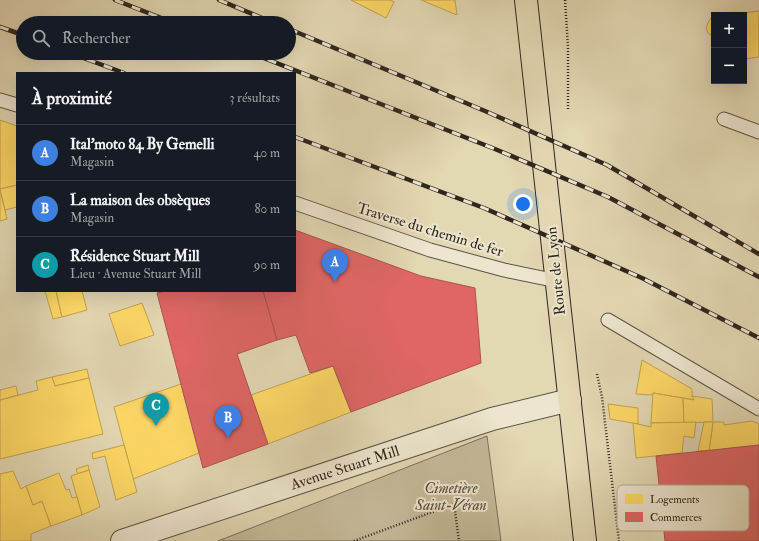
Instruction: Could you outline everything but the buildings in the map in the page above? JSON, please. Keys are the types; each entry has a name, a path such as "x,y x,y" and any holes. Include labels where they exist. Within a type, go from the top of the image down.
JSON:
{"main road":[{"name":"Route de Lyon","path":"526,0 585,541"}],"street":[{"name":"Avenue Stuart Mill","path":"122,541 492,419 570,400"}],"lane":[{"path":"0,100 16,106"},
{"path":"724,119 759,132"},
{"name":"Traverse du chemin de fer","path":"296,203 430,250 504,270 557,281"},
{"path":"608,320 759,409"}],"path":[{"path":"597,374 602,397 617,524"},
{"path":"354,541 454,504 460,541"},
{"path":"618,531 619,541"}],"green space":[{"name":"Cimetière Saint-Véran","path":"487,436 501,541 218,541"}],"railway":[{"path":"115,0 156,16"},
{"path":"219,0 257,16"},
{"path":"0,27 16,33"},
{"path":"296,32 485,111 607,165 759,254"},
{"path":"89,60 121,72"},
{"path":"269,60 495,149 608,197 759,277"},
{"path":"296,137 484,208 642,278 759,338"}],"place":[{"name":"Ital'moto 84 By Gemelli","path":"335,282"},
{"name":"Résidence Stuart Mill","path":"156,426"},
{"name":"La maison des obsèques","path":"228,438"}]}
